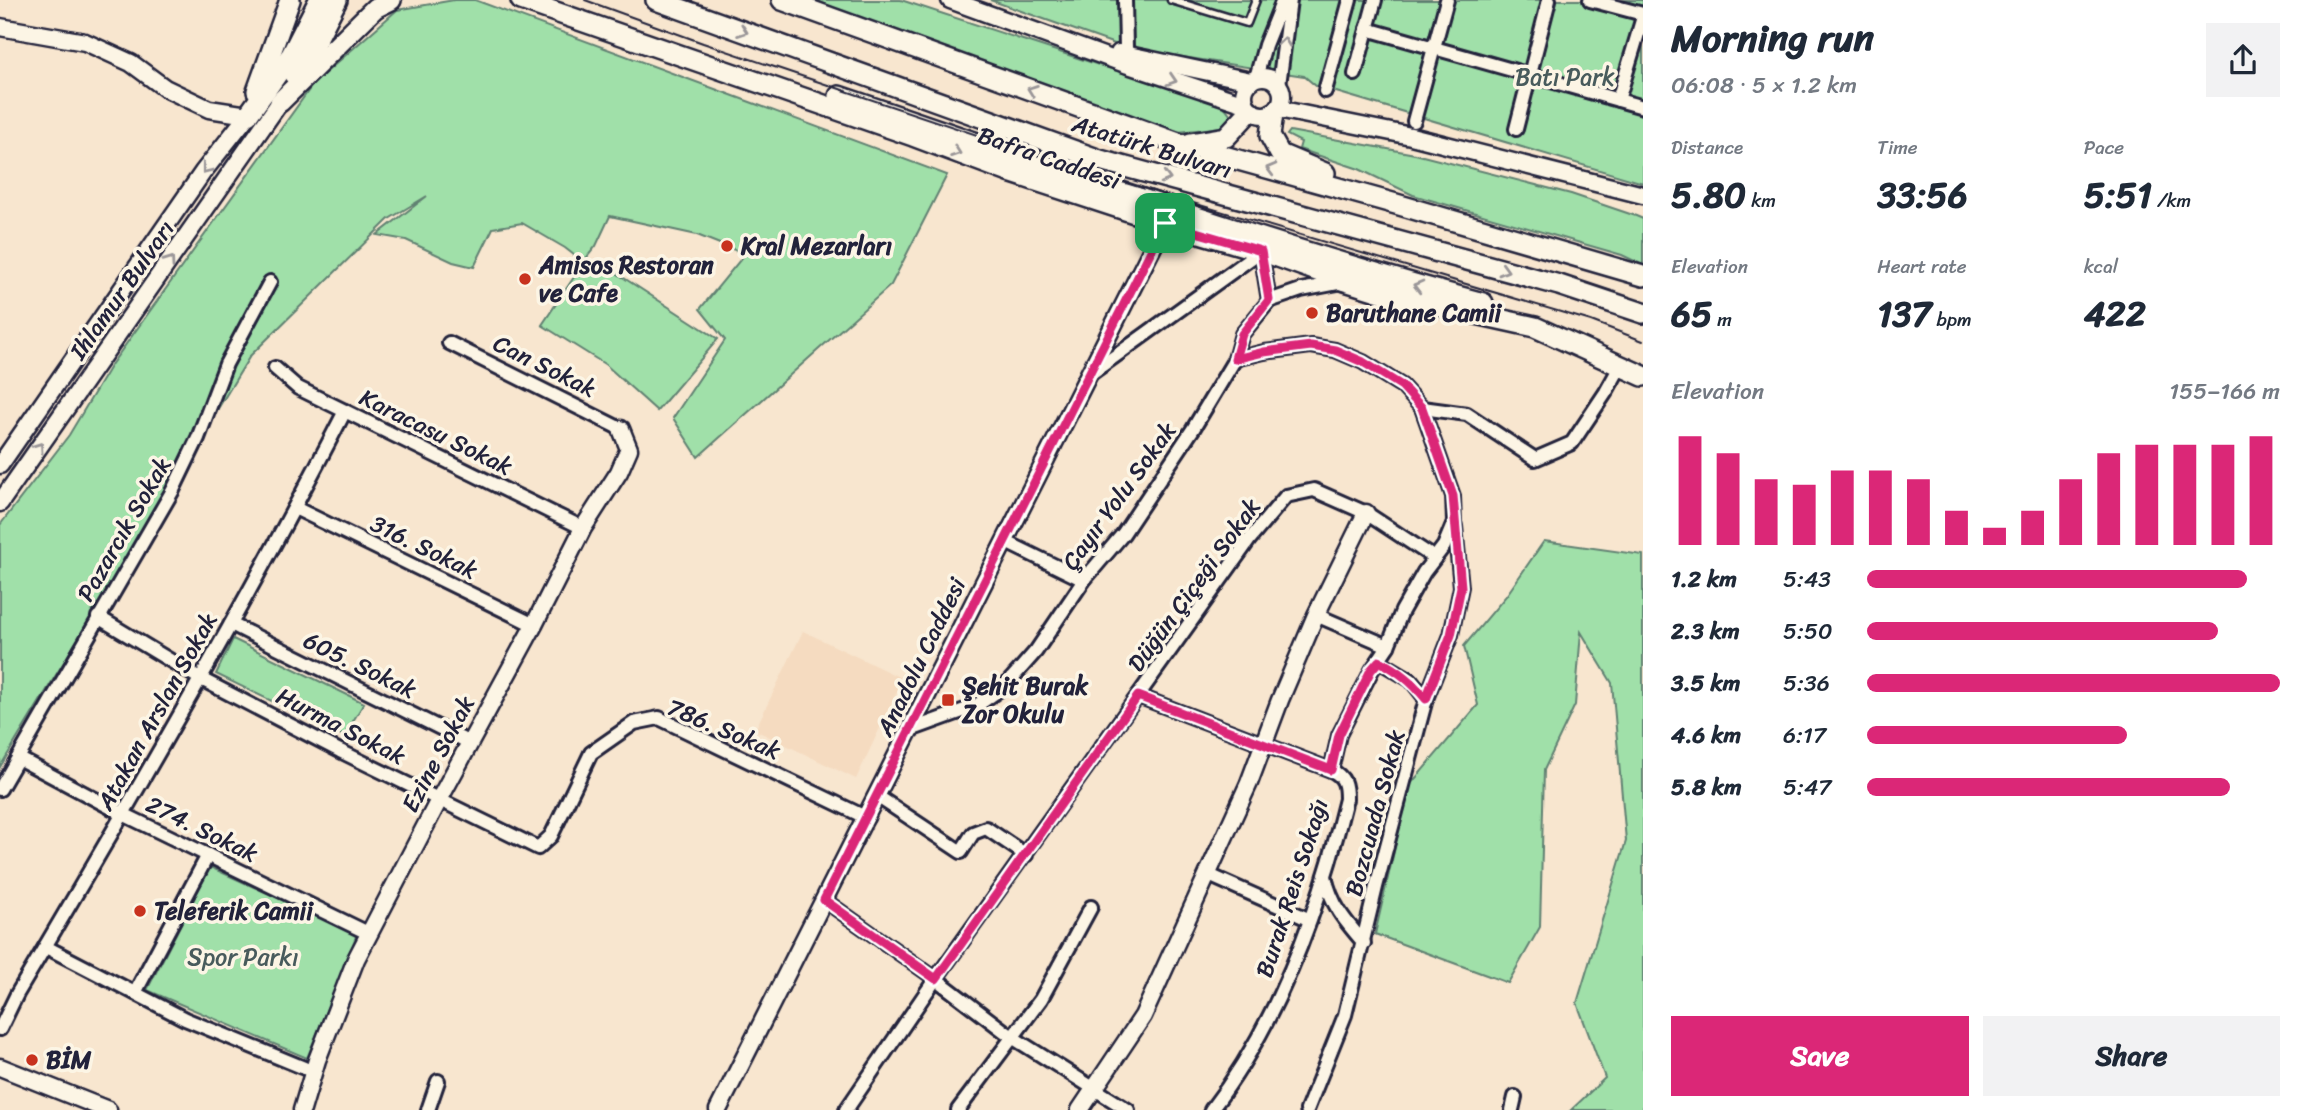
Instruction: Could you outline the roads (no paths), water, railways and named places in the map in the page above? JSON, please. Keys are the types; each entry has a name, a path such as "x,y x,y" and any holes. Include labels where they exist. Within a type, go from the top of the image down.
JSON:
{"main road":[{"path":"283,22 284,0"},
{"path":"248,115 290,0"},
{"path":"280,102 319,0"},
{"path":"248,115 322,29 337,0"},
{"path":"340,43 363,0"},
{"path":"280,102 375,8 391,0"},
{"name":"Bafra Caddesi","path":"521,0 1009,172 1165,223 1261,251 1390,295 1535,327 1643,376"},
{"name":"Bafra Caddesi","path":"560,0 1219,224 1394,279 1537,317 1643,366"},
{"name":"Atatürk Bulvarı","path":"656,0 1100,160 1559,285 1643,313"},
{"name":"Atatürk Bulvarı","path":"782,0 1181,144 1643,275"},
{"path":"950,0 1265,115 1275,111 1410,136 1643,195"},
{"path":"0,27 85,42 131,63 165,88 209,109 248,115"},
{"path":"1062,41 1253,79 1269,78 1279,85 1283,97 1275,111 1270,136 1280,155 1396,204"},
{"path":"1248,107 1244,91 1253,79"},
{"name":"Ihlamur Bulvarı","path":"0,503 280,102"},
{"path":"1181,144 1226,137 1248,107"},
{"name":"Ihlamur Bulvarı","path":"0,465 203,172 248,115"},
{"name":"Anadolu Caddesi","path":"718,1110 1165,223"},
{"name":"Ezine Sokak","path":"302,1110 356,959 583,528 612,483 629,450 621,429"},
{"path":"1080,1110 1143,1016 1209,875 1316,615 1366,513"},
{"path":"0,1067 108,1110"}],"street":[{"path":"1125,0 1126,48"},
{"path":"1253,79 1283,0"},
{"path":"1279,85 1290,0"},
{"path":"1325,91 1350,0"},
{"path":"1355,74 1375,0"},
{"path":"1414,121 1447,0"},
{"path":"1516,129 1549,0"},
{"path":"1590,0 1643,15 1618,100"},
{"path":"1367,29 1643,107"},
{"path":"1089,375 1261,251 1269,300 1345,281"},
{"name":"Pazarcık Sokak","path":"0,789 173,490 198,438 226,364 270,282"},
{"name":"Çayır Yolu Sokak","path":"910,730 976,706 1006,685 1036,651 1084,580 1123,534 1193,429 1235,359 1242,334 1269,300"},
{"name":"Can Sokak","path":"449,343 621,429"},
{"path":"1235,359 1311,346 1335,350 1363,362 1402,386 1422,408 1453,496 1454,522"},
{"path":"1422,408 1467,414 1535,459 1572,443 1621,365"},
{"name":"Karacasu Sokak","path":"275,368 298,388 583,528"},
{"name":"Atakan Arslan Sokak","path":"0,1029 17,994 201,679 345,411"},
{"name":"Düğün Çiçeği Sokak","path":"846,1110 936,979 1249,540 1286,496 1314,489 1366,513 1433,557"},
{"name":"316. Sokak","path":"295,508 534,625"},
{"name":"Burak Reis Sokağı","path":"1211,1110 1248,1057 1284,984 1324,873 1346,799 1346,784 1331,770 1339,735 1371,670 1388,646 1402,611 1433,557 1444,546 1454,522"},
{"name":"Bozcuada Sokak","path":"1307,1110 1345,1015 1426,699 1451,635 1461,587 1454,522"},
{"path":"1004,541 1084,580"},
{"path":"1316,615 1388,646"},
{"name":"Hurma Sokak","path":"98,617 201,679 538,848"},
{"name":"605. Sokak","path":"231,624 470,743"},
{"path":"1379,661 1411,680 1426,699"},
{"path":"1138,696 1331,770"},
{"name":"786. Sokak","path":"538,848 551,836 591,753 634,723 659,718 867,818"},
{"name":"274. Sokak","path":"18,758 123,814 370,934"},
{"path":"877,796 961,852 973,834 986,828 1026,855"},
{"path":"135,993 208,855"},
{"path":"1324,873 1329,895 1342,917 1364,943"},
{"path":"1209,875 1308,919"},
{"path":"824,900 936,979 1012,1037 1128,1110"},
{"path":"958,1110 1041,999 1091,907"},
{"path":"46,947 185,1019 314,1072"},
{"path":"428,1110 438,1082"}],"lane":[{"path":"1171,0 1247,23 1256,0"}],"tram line":[{"path":"585,0 703,43 1075,168 1591,321 1643,341"}],"place":[{"name":"Kral Mezarları","path":"727,246"},
{"name":"Amisos Restoran ve Cafe","path":"525,279"},
{"name":"Baruthane Camii","path":"1312,313"},
{"name":"Şehit Burak Zor Okulu","path":"948,700"},
{"name":"Teleferik Camii","path":"140,911"},
{"name":"BİM","path":"32,1060"}],"park label":[{"name":"Batı Park","path":"1565,77"},
{"name":"Spor Parkı","path":"243,957"}]}
